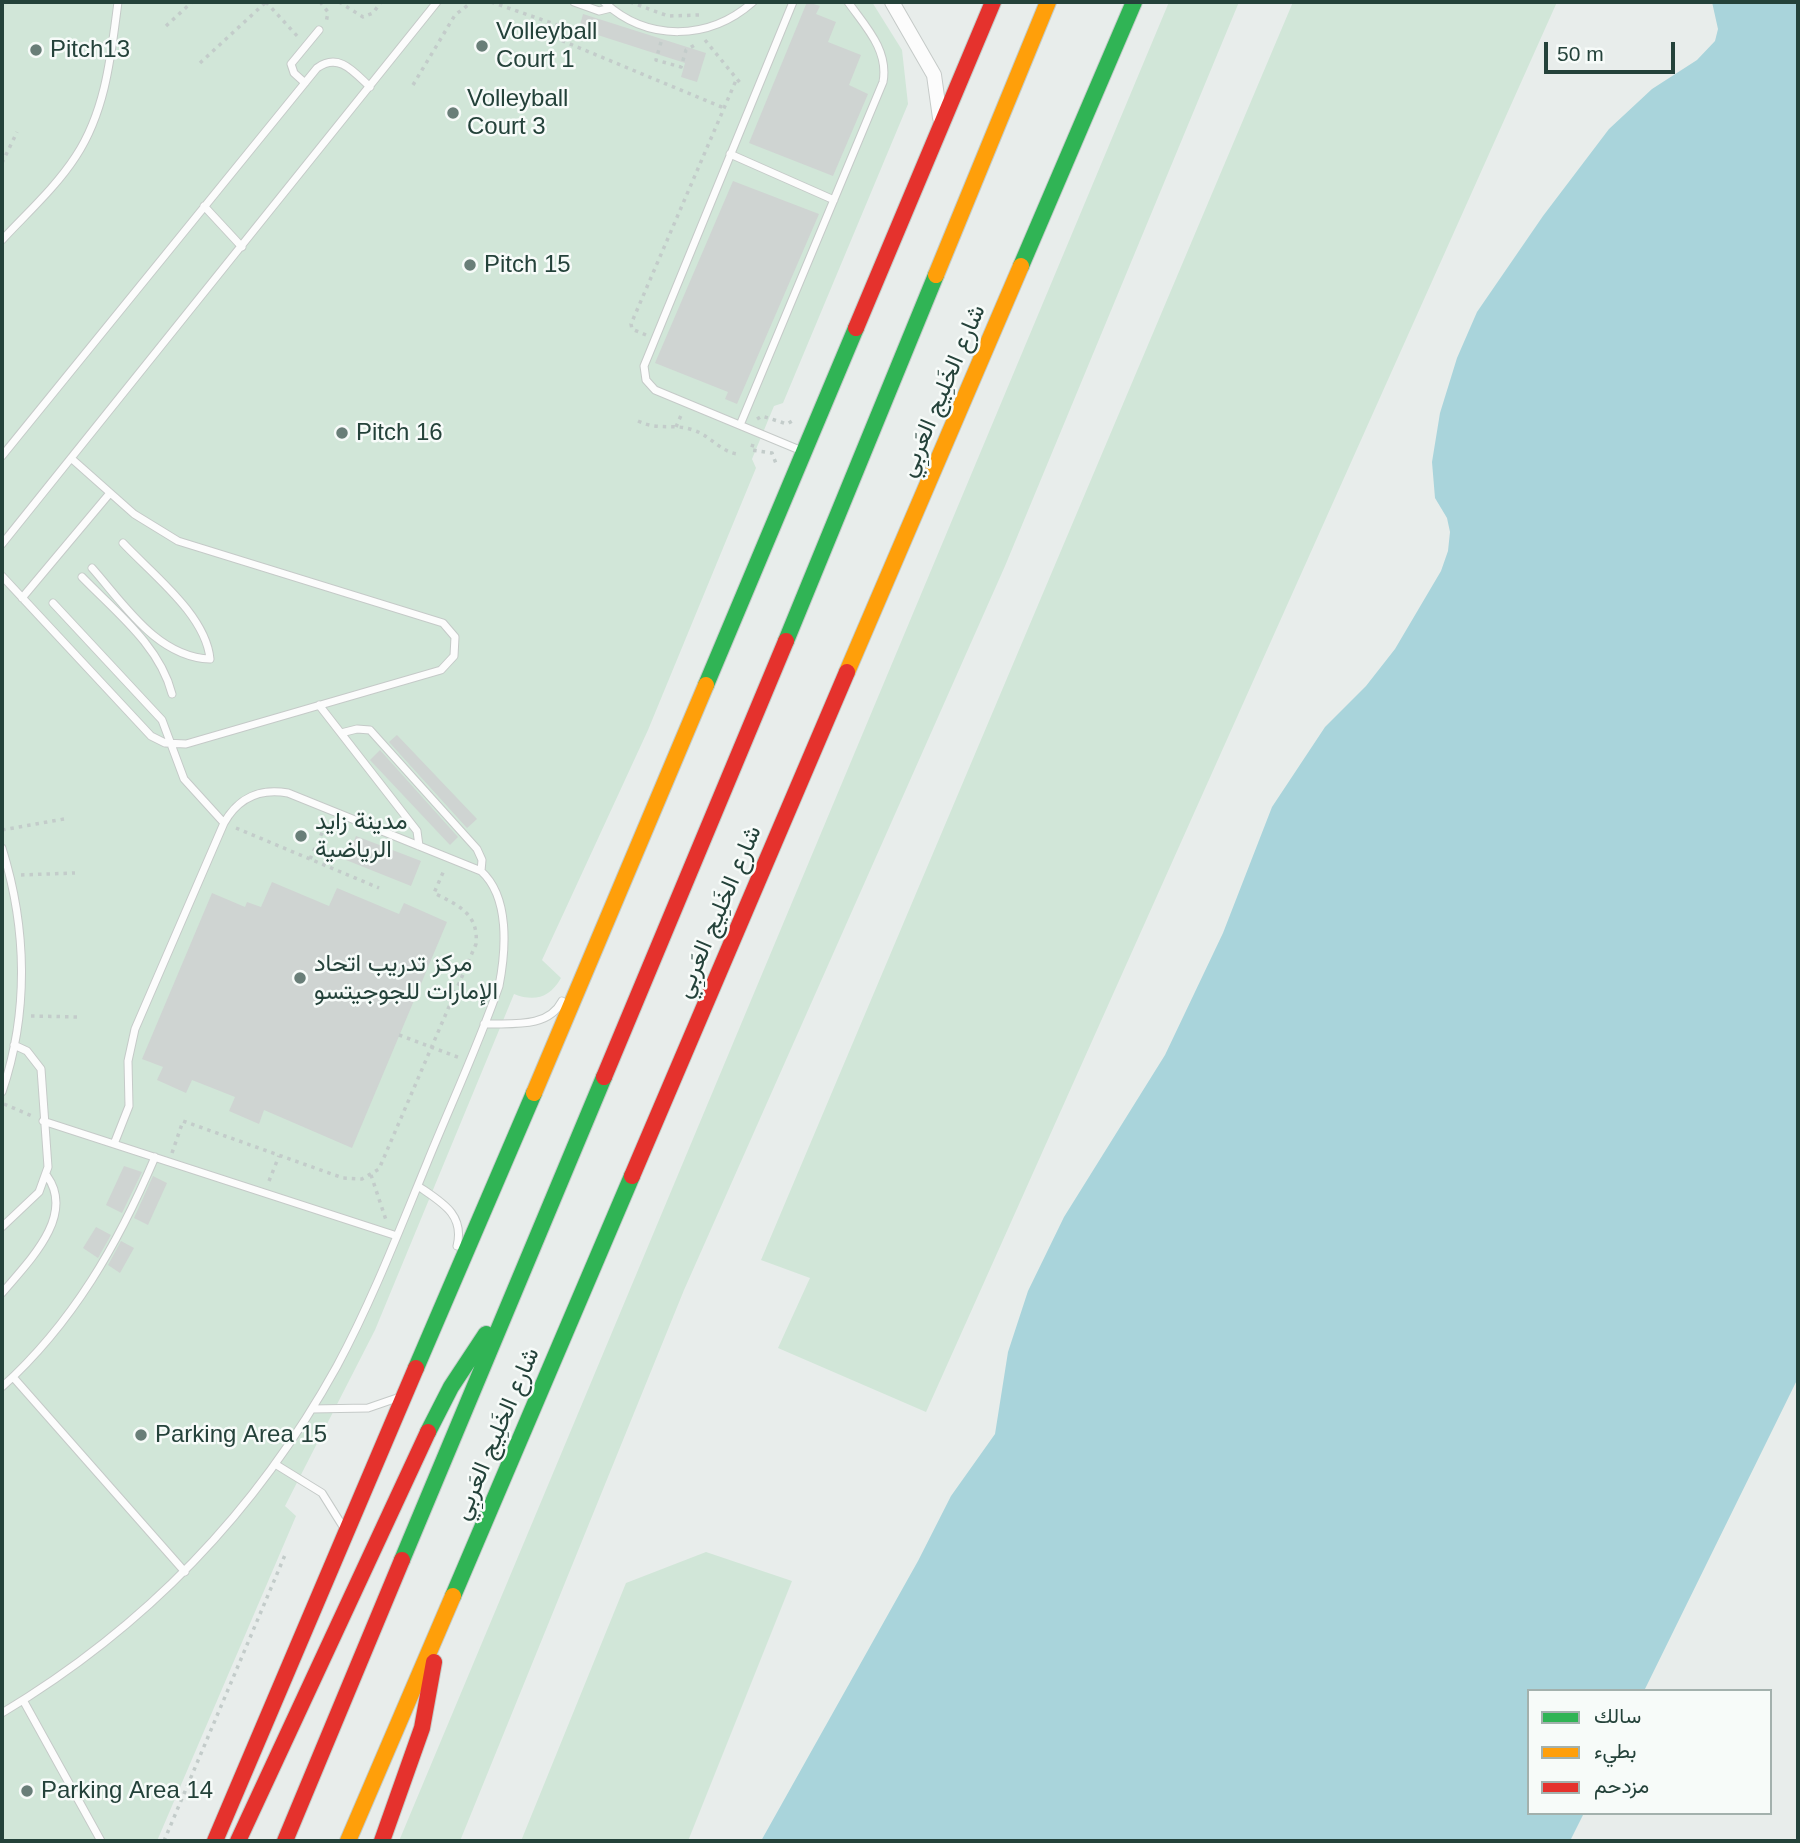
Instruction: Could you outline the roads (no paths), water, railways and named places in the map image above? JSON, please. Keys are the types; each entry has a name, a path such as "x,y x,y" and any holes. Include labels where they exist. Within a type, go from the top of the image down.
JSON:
{"main road":[{"path":"215,1841 602,934 993,2"},
{"name":"شارع الخَلِيج العَربِي","path":"285,1841 511,1303 1048,2"},
{"name":"شارع الخَلِيج العَربِي","path":"348,1841 1134,2"},
{"path":"238,1841 429,1429 478,1344 511,1303"},
{"path":"382,1841 422,1728 439,1625"}],"street":[{"path":"892,2 934,75 940,103 939,132"}],"lane":[{"path":"2,240 60,177 82,146 102,93 114,37 118,2"},
{"path":"2,544 437,2"},
{"path":"574,2 599,11 608,5 649,29 675,32 697,31 726,21 752,2"},
{"path":"793,2 644,366 650,385 804,452"},
{"path":"740,425 884,74 880,50 848,2"},
{"path":"305,83 294,73 291,64 319,30"},
{"path":"2,456 322,64 335,61 347,66 370,87"},
{"path":"730,154 834,200"},
{"path":"204,206 242,247"},
{"path":"2,576 151,736 173,745 187,744 441,670 454,656 456,647 450,629 433,620 178,541 134,514 72,460"},
{"path":"22,598 110,493"},
{"path":"92,568 167,648 188,657 210,659 206,638 196,620 123,542"},
{"path":"82,577 151,650 164,671 172,694"},
{"path":"53,603 162,720 184,779 224,823"},
{"path":"319,705 417,831 419,846"},
{"path":"341,733 357,729 370,730 477,849 482,860 481,871"},
{"path":"2,1713 102,1645 185,1572 243,1509 312,1409 355,1332 397,1237 499,986 503,943 496,888 481,871 289,793 266,791 237,805 224,823 131,1039 128,1106 114,1144"},
{"path":"2,848 10,875 21,953 19,1016 2,1092"},
{"path":"587,943 602,934"},
{"path":"484,1024 545,1019 555,1011 566,990"},
{"path":"2,1293 56,1217 57,1195 47,1176 41,1069 27,1051 14,1045"},
{"path":"43,1121 397,1237"},
{"path":"2,1387 53,1334 88,1287 132,1212 155,1157"},
{"path":"2,1227 34,1199 47,1176"},
{"path":"418,1186 451,1209 458,1223 459,1238 445,1280 440,1315"},
{"path":"13,1377 185,1572"},
{"path":"312,1409 368,1408 407,1393"},
{"path":"275,1464 322,1493 338,1514 345,1539"},
{"path":"23,1700 101,1841"}],"water":[{"path":"1712,2 1798,2 1798,1378 1645,1689 1527,1689 1527,1815 1583,1815 1570,1841 761,1841 918,1561 951,1496 995,1434 1008,1352 1028,1291 1064,1217 1165,1055 1223,933 1272,807 1325,727 1366,686 1395,649 1441,571 1448,551 1450,532 1447,518 1435,498 1432,462 1440,413 1457,358 1477,312 1543,216 1609,129 1652,89 1697,60 1715,41 1718,29"}],"place":[{"name":"Volleyball Court 1","path":"482,46"},
{"name":"Pitch13","path":"36,50"},
{"name":"Volleyball Court 3","path":"453,113"},
{"name":"Pitch 15","path":"470,265"},
{"name":"Pitch 16","path":"342,433"},
{"name":"مدينة زايد الرياضية","path":"301,836"},
{"name":"مركز تدريب اتحاد الإمارات للجوجيتسو","path":"300,978"},
{"name":"Parking Area 15","path":"141,1435"},
{"name":"Parking Area 14","path":"27,1791"}]}
